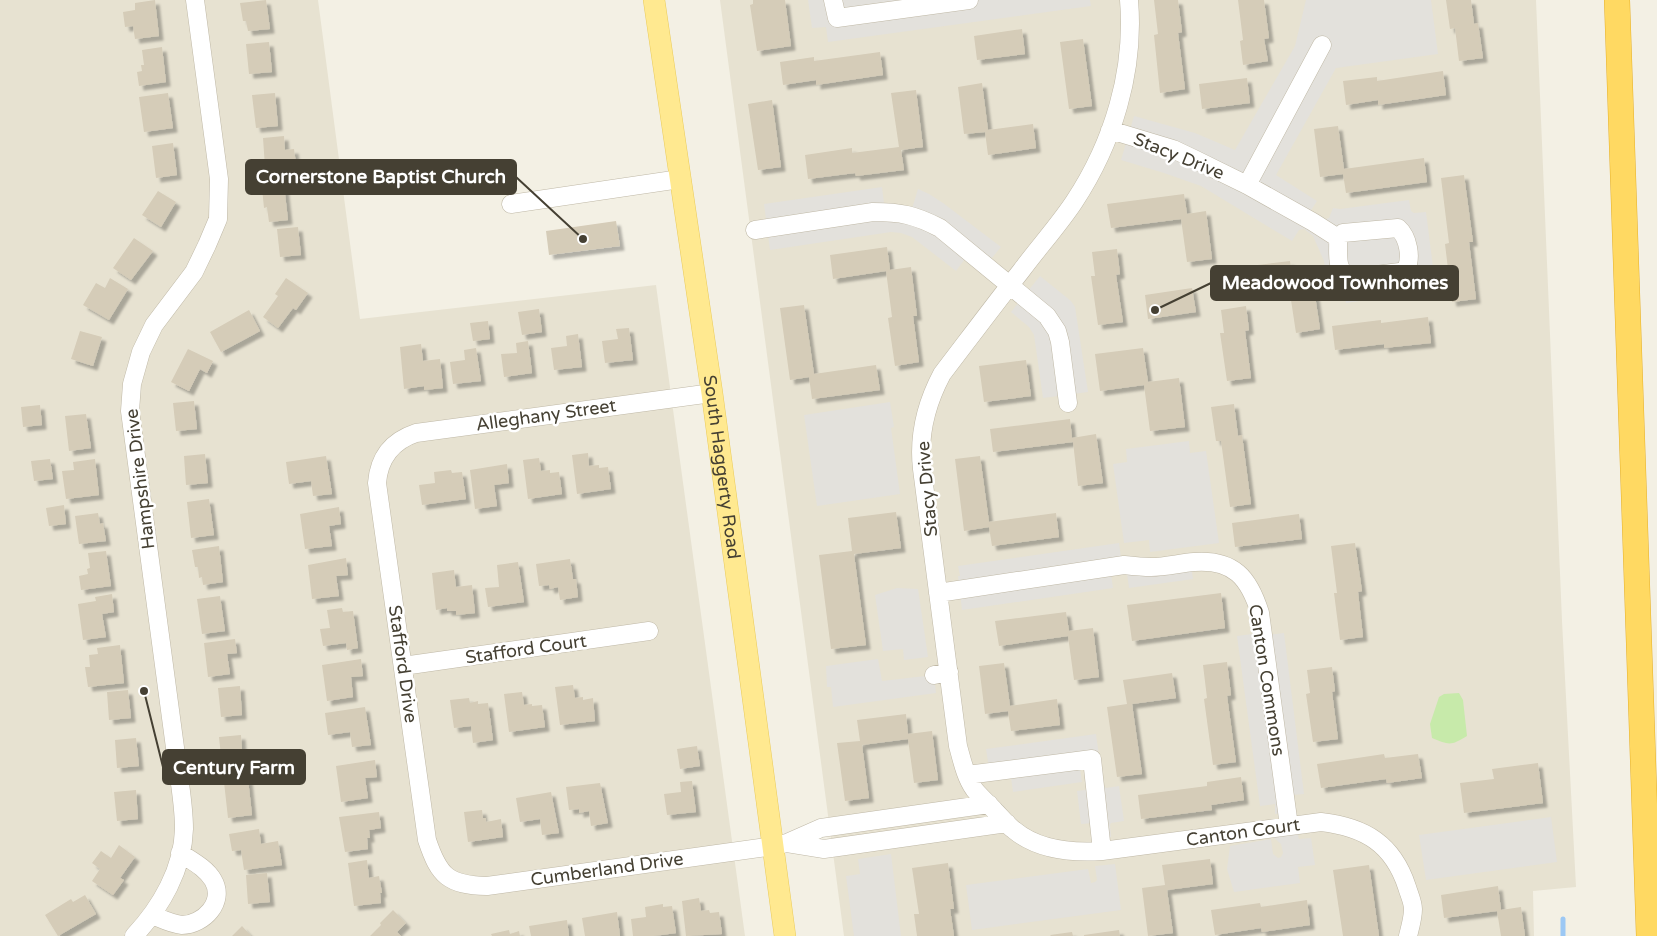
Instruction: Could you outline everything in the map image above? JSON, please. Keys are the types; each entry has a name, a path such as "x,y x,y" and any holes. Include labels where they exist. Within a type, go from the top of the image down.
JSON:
{"highway":[{"path":"1618,0 1649,936"}],"main road":[{"name":"South Haggerty Road","path":"654,0 780,844 785,936"}],"street":[{"name":"Hampshire Drive","path":"134,936 152,915 169,887 180,853 184,831 183,806 130,411 132,384 141,352 154,325 194,272 218,219 219,179 195,0"},
{"path":"833,0 837,18 912,4 968,0"},
{"name":"Stacy Drive","path":"989,804 974,789 967,775 941,674 938,593 921,465 921,436 928,404 942,374 1074,203 1097,160 1110,130 1124,85 1130,38 1129,0"},
{"path":"1322,45 1247,185 1338,238"},
{"name":"Stacy Drive","path":"1110,130 1173,150 1247,185"},
{"path":"511,204 680,179"},
{"path":"755,230 873,212 907,214 940,228 1047,316 1057,331 1060,342 1068,402"},
{"name":"Alleghany Street","path":"387,452 400,440 416,433 712,393"},
{"name":"Stafford Drive","path":"387,452 380,467 377,483 427,840 437,867 444,873"},
{"name":"Canton Commons","path":"938,593 1124,565 1152,567 1195,562 1214,562 1228,566 1250,586 1260,613 1289,826"},
{"name":"Stafford Court","path":"403,666 649,631"},
{"path":"967,775 1092,759 1102,851"},
{"path":"780,844 821,828 989,804"},
{"name":"Canton Court","path":"989,804 1014,830 1024,837 1043,845 1063,850 1086,852 1321,822 1342,824 1362,832 1377,841 1392,856 1403,873 1413,909 1408,936"},
{"path":"862,822 864,843"},
{"path":"780,844 824,849 1007,823"},
{"name":"Cumberland Drive","path":"444,873 458,883 469,886 487,886 780,844"},
{"path":"152,915 170,923 183,925 195,921 213,909 216,900 213,880 204,870 180,853"}],"shaded area":[{"path":"0,0 318,0 360,319 656,285 745,936 0,936"},
{"path":"720,0 1536,0 1562,621 1576,887 1533,891 1534,936 844,936"},
{"path":"808,0 1090,0 1091,6 828,42 826,27 812,28"},
{"path":"1306,0 1431,0 1438,54 1336,68 1276,175 1317,201 1310,212 1322,220 1329,218 1333,208 1340,209 1409,200 1411,211 1414,213 1426,212 1434,275 1423,276 1420,280 1421,292 1346,303 1342,288 1329,289 1324,261 1313,236 1304,229 1299,230 1292,241 1201,186 1121,160 1134,116 1195,133 1235,150 1295,46"},
{"path":"882,187 885,212 910,215 918,189 943,203 1001,247 986,265 970,252 956,271 912,237 901,233 891,232 770,250 764,204"},
{"path":"1040,276 1071,301 1075,307 1088,392 1043,398 1034,335 1029,327 1011,312"},
{"path":"890,402 894,427 891,428 900,494 817,506 804,415"},
{"path":"1189,441 1190,453 1206,451 1219,543 1150,552 1149,540 1124,543 1113,464 1127,462 1126,449"},
{"path":"1119,543 1123,572 1111,574 1113,588 962,610 958,566"},
{"path":"1191,564 1193,579 1129,588 1127,573"},
{"path":"897,588 918,589 928,657 904,660 903,649 883,651 875,595"},
{"path":"1267,632 1268,635 1284,633 1304,794 1292,795 1295,811 1275,814 1275,804 1260,806 1237,636"},
{"path":"878,659 882,681 934,675 936,693 833,707 831,687 827,687 826,666"},
{"path":"1096,734 1103,785 1106,788 1119,786 1124,821 1111,823 1111,837 1095,839 1093,823 1081,824 1077,791 1085,790 1089,786 1086,767 1080,769 1082,782 1013,792 1011,778 991,781 986,749"},
{"path":"1551,817 1557,862 1426,880 1419,835"},
{"path":"1300,833 1299,839 1311,838 1315,865 1298,867 1300,883 1234,892 1227,869 1230,846 1271,839 1273,854 1278,858 1283,853 1281,844 1273,837"},
{"path":"891,854 901,936 854,936 846,876 860,874 858,859"},
{"path":"1115,864 1121,910 972,930 966,885 1088,869 1091,883 1097,880 1095,866"}],"green space":[{"path":"1459,693 1463,700 1467,736 1453,743 1442,742 1432,738 1430,724 1439,697 1444,694"}],"building":[{"path":"155,0 159,36 135,39 133,26 125,27 123,12 135,10 135,3"},
{"path":"266,0 270,29 248,31 246,21 243,21 240,3"},
{"path":"753,0 785,0 791,46 757,51 750,5 753,4"},
{"path":"1154,0 1178,0 1182,32 1178,33 1185,89 1160,93 1154,35 1158,34"},
{"path":"1238,0 1264,0 1269,38 1264,39 1268,61 1243,65 1240,41 1243,40"},
{"path":"1446,0 1471,0 1474,24 1478,23 1483,58 1459,61 1455,28 1450,29"},
{"path":"1022,29 1025,54 977,60 974,36"},
{"path":"1083,39 1092,106 1069,109 1060,42"},
{"path":"269,42 272,72 249,74 246,44"},
{"path":"162,47 166,82 139,86 137,72 142,71 141,65 144,65 142,50"},
{"path":"880,52 883,75 816,85 816,80 783,85 780,62 814,57 814,61"},
{"path":"1443,71 1446,95 1378,105 1378,100 1346,105 1343,81 1377,77 1377,81"},
{"path":"1247,78 1250,103 1202,109 1199,84"},
{"path":"982,83 988,130 1033,124 1036,148 988,155 985,132 964,134 958,87"},
{"path":"916,90 923,147 901,150 904,170 856,176 855,173 808,179 805,155 852,148 852,153 899,147 891,93"},
{"path":"168,93 173,128 144,132 139,97"},
{"path":"275,93 278,126 256,128 252,95"},
{"path":"772,100 781,167 758,170 748,104"},
{"path":"1338,126 1344,169 1424,158 1427,182 1346,193 1343,174 1320,177 1314,129"},
{"path":"284,136 285,150 294,149 296,164 265,167 263,138"},
{"path":"173,143 177,175 156,178 152,146"},
{"path":"1464,175 1473,242 1469,242 1476,299 1452,302 1445,244 1449,243 1441,178"},
{"path":"284,185 288,220 269,222 267,207 264,208 262,188"},
{"path":"158,191 176,202 161,227 142,215"},
{"path":"1184,194 1187,214 1206,211 1212,259 1187,262 1181,219 1111,228 1107,204"},
{"path":"616,221 620,246 549,255 546,231"},
{"path":"298,227 301,255 280,257 277,229"},
{"path":"134,238 153,251 131,280 113,268"},
{"path":"887,247 890,270 911,267 917,316 913,316 919,362 895,366 888,318 892,317 886,271 833,279 830,255"},
{"path":"1117,249 1120,274 1116,275 1123,322 1098,325 1091,276 1095,276 1092,252"},
{"path":"1290,261 1293,284 1313,282 1320,329 1296,333 1289,287 1245,293 1241,267"},
{"path":"110,278 128,289 109,320 83,305 96,283 105,288"},
{"path":"286,278 308,293 296,310 293,308 278,328 263,317 278,296 275,294"},
{"path":"1192,288 1196,312 1148,319 1145,295"},
{"path":"804,305 814,374 876,365 880,390 812,399 809,377 790,380 780,308"},
{"path":"1246,306 1249,330 1245,331 1251,378 1227,381 1220,333 1224,333 1221,310"},
{"path":"539,309 542,332 522,335 518,312"},
{"path":"249,310 260,331 221,352 210,332"},
{"path":"1428,317 1431,343 1384,348 1384,344 1335,350 1332,326 1381,320 1381,323"},
{"path":"488,321 490,339 473,341 470,323"},
{"path":"629,328 633,360 605,363 602,341 618,339 616,329"},
{"path":"80,331 102,337 93,366 71,359"},
{"path":"578,334 582,367 554,370 551,348 567,346 566,336"},
{"path":"528,341 532,373 504,377 501,354 517,353 516,343"},
{"path":"421,344 423,361 440,359 443,388 424,390 424,386 404,389 400,347"},
{"path":"476,348 481,381 453,384 450,362 465,360 464,350"},
{"path":"1143,348 1148,382 1179,378 1185,427 1150,431 1144,385 1100,391 1095,354"},
{"path":"188,349 213,361 207,373 200,369 189,391 171,382"},
{"path":"1026,360 1031,396 984,402 979,366"},
{"path":"194,401 197,429 176,431 173,403"},
{"path":"1234,404 1238,436 1242,435 1251,504 1230,507 1221,441 1216,441 1211,407"},
{"path":"40,405 42,425 23,427 21,407"},
{"path":"86,414 91,448 69,451 65,416"},
{"path":"1070,419 1072,438 1096,434 1103,483 1078,486 1073,442 993,452 990,429"},
{"path":"588,453 589,466 599,465 599,468 608,467 611,489 577,494 572,455"},
{"path":"205,454 208,483 186,485 184,456"},
{"path":"326,456 332,494 313,496 311,481 289,484 286,462"},
{"path":"980,456 989,522 1056,513 1059,537 992,546 989,527 964,531 955,459"},
{"path":"539,458 541,471 559,472 562,494 528,499 523,460"},
{"path":"50,459 53,479 34,481 31,461"},
{"path":"95,459 99,495 66,499 62,471 74,470 73,462"},
{"path":"507,464 509,483 494,485 497,506 475,509 470,470"},
{"path":"451,470 452,473 462,472 466,499 422,505 419,485 435,483 434,472"},
{"path":"209,499 214,535 191,538 187,502"},
{"path":"64,505 66,524 49,526 46,508"},
{"path":"339,507 341,524 329,526 332,546 305,549 300,514"},
{"path":"896,512 901,548 854,554 866,645 831,649 819,555 852,551 848,518"},
{"path":"98,513 100,524 103,523 106,541 79,544 75,516"},
{"path":"1299,514 1302,539 1235,547 1232,523"},
{"path":"1355,543 1362,591 1358,592 1363,637 1340,640 1331,546"},
{"path":"219,546 223,582 203,585 202,577 199,578 198,567 195,567 192,550"},
{"path":"106,551 111,586 81,590 79,576 88,574 87,569 90,568 88,553"},
{"path":"346,558 348,575 336,576 339,596 312,599 308,565"},
{"path":"570,559 573,579 576,579 578,597 560,600 558,587 550,589 549,585 539,586 536,564"},
{"path":"518,562 524,602 488,607 485,588 499,587 497,565"},
{"path":"454,570 456,587 472,585 475,613 456,615 456,611 447,611 447,608 436,610 432,573"},
{"path":"1221,593 1225,628 1132,641 1127,605"},
{"path":"112,594 114,612 102,614 106,637 83,640 78,604 96,601 95,597"},
{"path":"220,596 225,631 202,634 197,599"},
{"path":"342,608 343,612 353,611 358,648 347,650 346,643 323,646 320,629 330,628 327,610"},
{"path":"1066,612 1069,631 1093,628 1099,677 1074,680 1068,636 999,646 995,621"},
{"path":"235,639 237,653 227,654 230,674 208,677 204,643"},
{"path":"120,645 124,683 88,687 85,667 90,667 89,655 98,654 97,648"},
{"path":"361,659 363,676 351,677 353,697 327,701 322,665"},
{"path":"1227,662 1231,695 1227,696 1236,762 1213,765 1204,699 1207,698 1203,665"},
{"path":"1004,663 1010,706 1057,699 1060,725 1011,731 1008,711 985,714 979,666"},
{"path":"1332,667 1335,691 1332,692 1338,739 1313,742 1306,694 1310,693 1307,670"},
{"path":"1172,673 1176,698 1132,704 1142,774 1117,777 1107,707 1127,704 1123,680"},
{"path":"573,685 575,698 583,697 583,700 593,698 595,721 560,725 555,687"},
{"path":"240,686 242,715 221,717 218,688"},
{"path":"128,690 131,718 109,720 107,692"},
{"path":"522,692 524,705 542,705 545,727 509,732 504,694"},
{"path":"469,698 470,703 478,701 478,704 488,703 493,740 473,743 471,726 454,728 450,700"},
{"path":"365,707 371,745 352,747 350,732 328,735 325,713"},
{"path":"906,714 908,734 932,731 938,780 914,783 908,739 862,745 869,798 845,801 837,743 860,741 857,720"},
{"path":"241,735 243,764 222,766 219,737"},
{"path":"136,738 139,766 117,768 115,740"},
{"path":"697,746 700,766 680,769 677,749"},
{"path":"1384,754 1385,758 1418,754 1422,778 1387,783 1386,779 1321,788 1317,764"},
{"path":"375,760 377,777 365,778 368,798 341,802 336,766"},
{"path":"1538,763 1543,803 1464,813 1460,783 1494,779 1492,769"},
{"path":"1241,777 1244,800 1211,805 1212,810 1141,819 1138,795 1207,786 1207,782"},
{"path":"248,779 252,815 228,818 224,782"},
{"path":"692,781 696,812 667,815 664,794 681,792 680,782"},
{"path":"600,783 608,823 591,826 589,811 579,813 579,809 569,810 566,787"},
{"path":"136,790 138,819 117,821 114,792"},
{"path":"551,792 559,833 542,835 540,819 520,822 516,798"},
{"path":"482,810 483,818 486,818 486,822 501,819 503,837 468,842 464,812"},
{"path":"379,812 381,828 369,830 370,838 367,838 368,849 345,852 339,817"},
{"path":"259,829 261,844 278,841 282,865 244,870 241,850 232,851 229,834"},
{"path":"119,845 135,857 120,878 124,880 113,895 92,881 100,869 92,863 101,851 111,858"},
{"path":"1210,859 1213,884 1167,890 1173,933 1148,936 1142,888 1165,885 1162,865"},
{"path":"367,860 369,878 379,876 382,893 380,893 381,903 354,906 348,863"},
{"path":"948,863 954,909 950,909 954,936 917,936 914,914 919,914 912,868"},
{"path":"1369,865 1379,936 1343,936 1333,870"},
{"path":"267,873 270,902 248,904 246,875"},
{"path":"1498,886 1501,910 1521,907 1525,936 1501,936 1497,911 1444,918 1441,895"},
{"path":"85,895 96,914 58,936 45,915 71,899 73,902"},
{"path":"699,898 701,911 719,912 722,934 686,936 682,901"},
{"path":"1307,900 1310,925 1262,932 1261,928 1215,935 1211,910 1260,903 1261,907"},
{"path":"663,904 663,907 672,906 676,933 633,936 631,919 646,917 645,907"},
{"path":"393,910 406,923 397,932 401,936 370,936 381,925 380,923"},
{"path":"617,912 620,936 585,936 582,918"},
{"path":"567,920 569,936 531,936 529,926"},
{"path":"242,926 251,936 232,936"},
{"path":"509,930 510,934 519,931 520,936 492,936 491,934"},
{"path":"1119,930 1120,936 1084,936 1084,935"},
{"path":"1072,932 1073,936 1050,935"}],"waterway":[{"path":"1563,919 1563,936"}],"place":[{"name":"Cornerstone Baptist Church","path":"583,239"},
{"name":"Meadowood Townhomes","path":"1155,310"},
{"name":"Century Farm","path":"144,691"}]}
